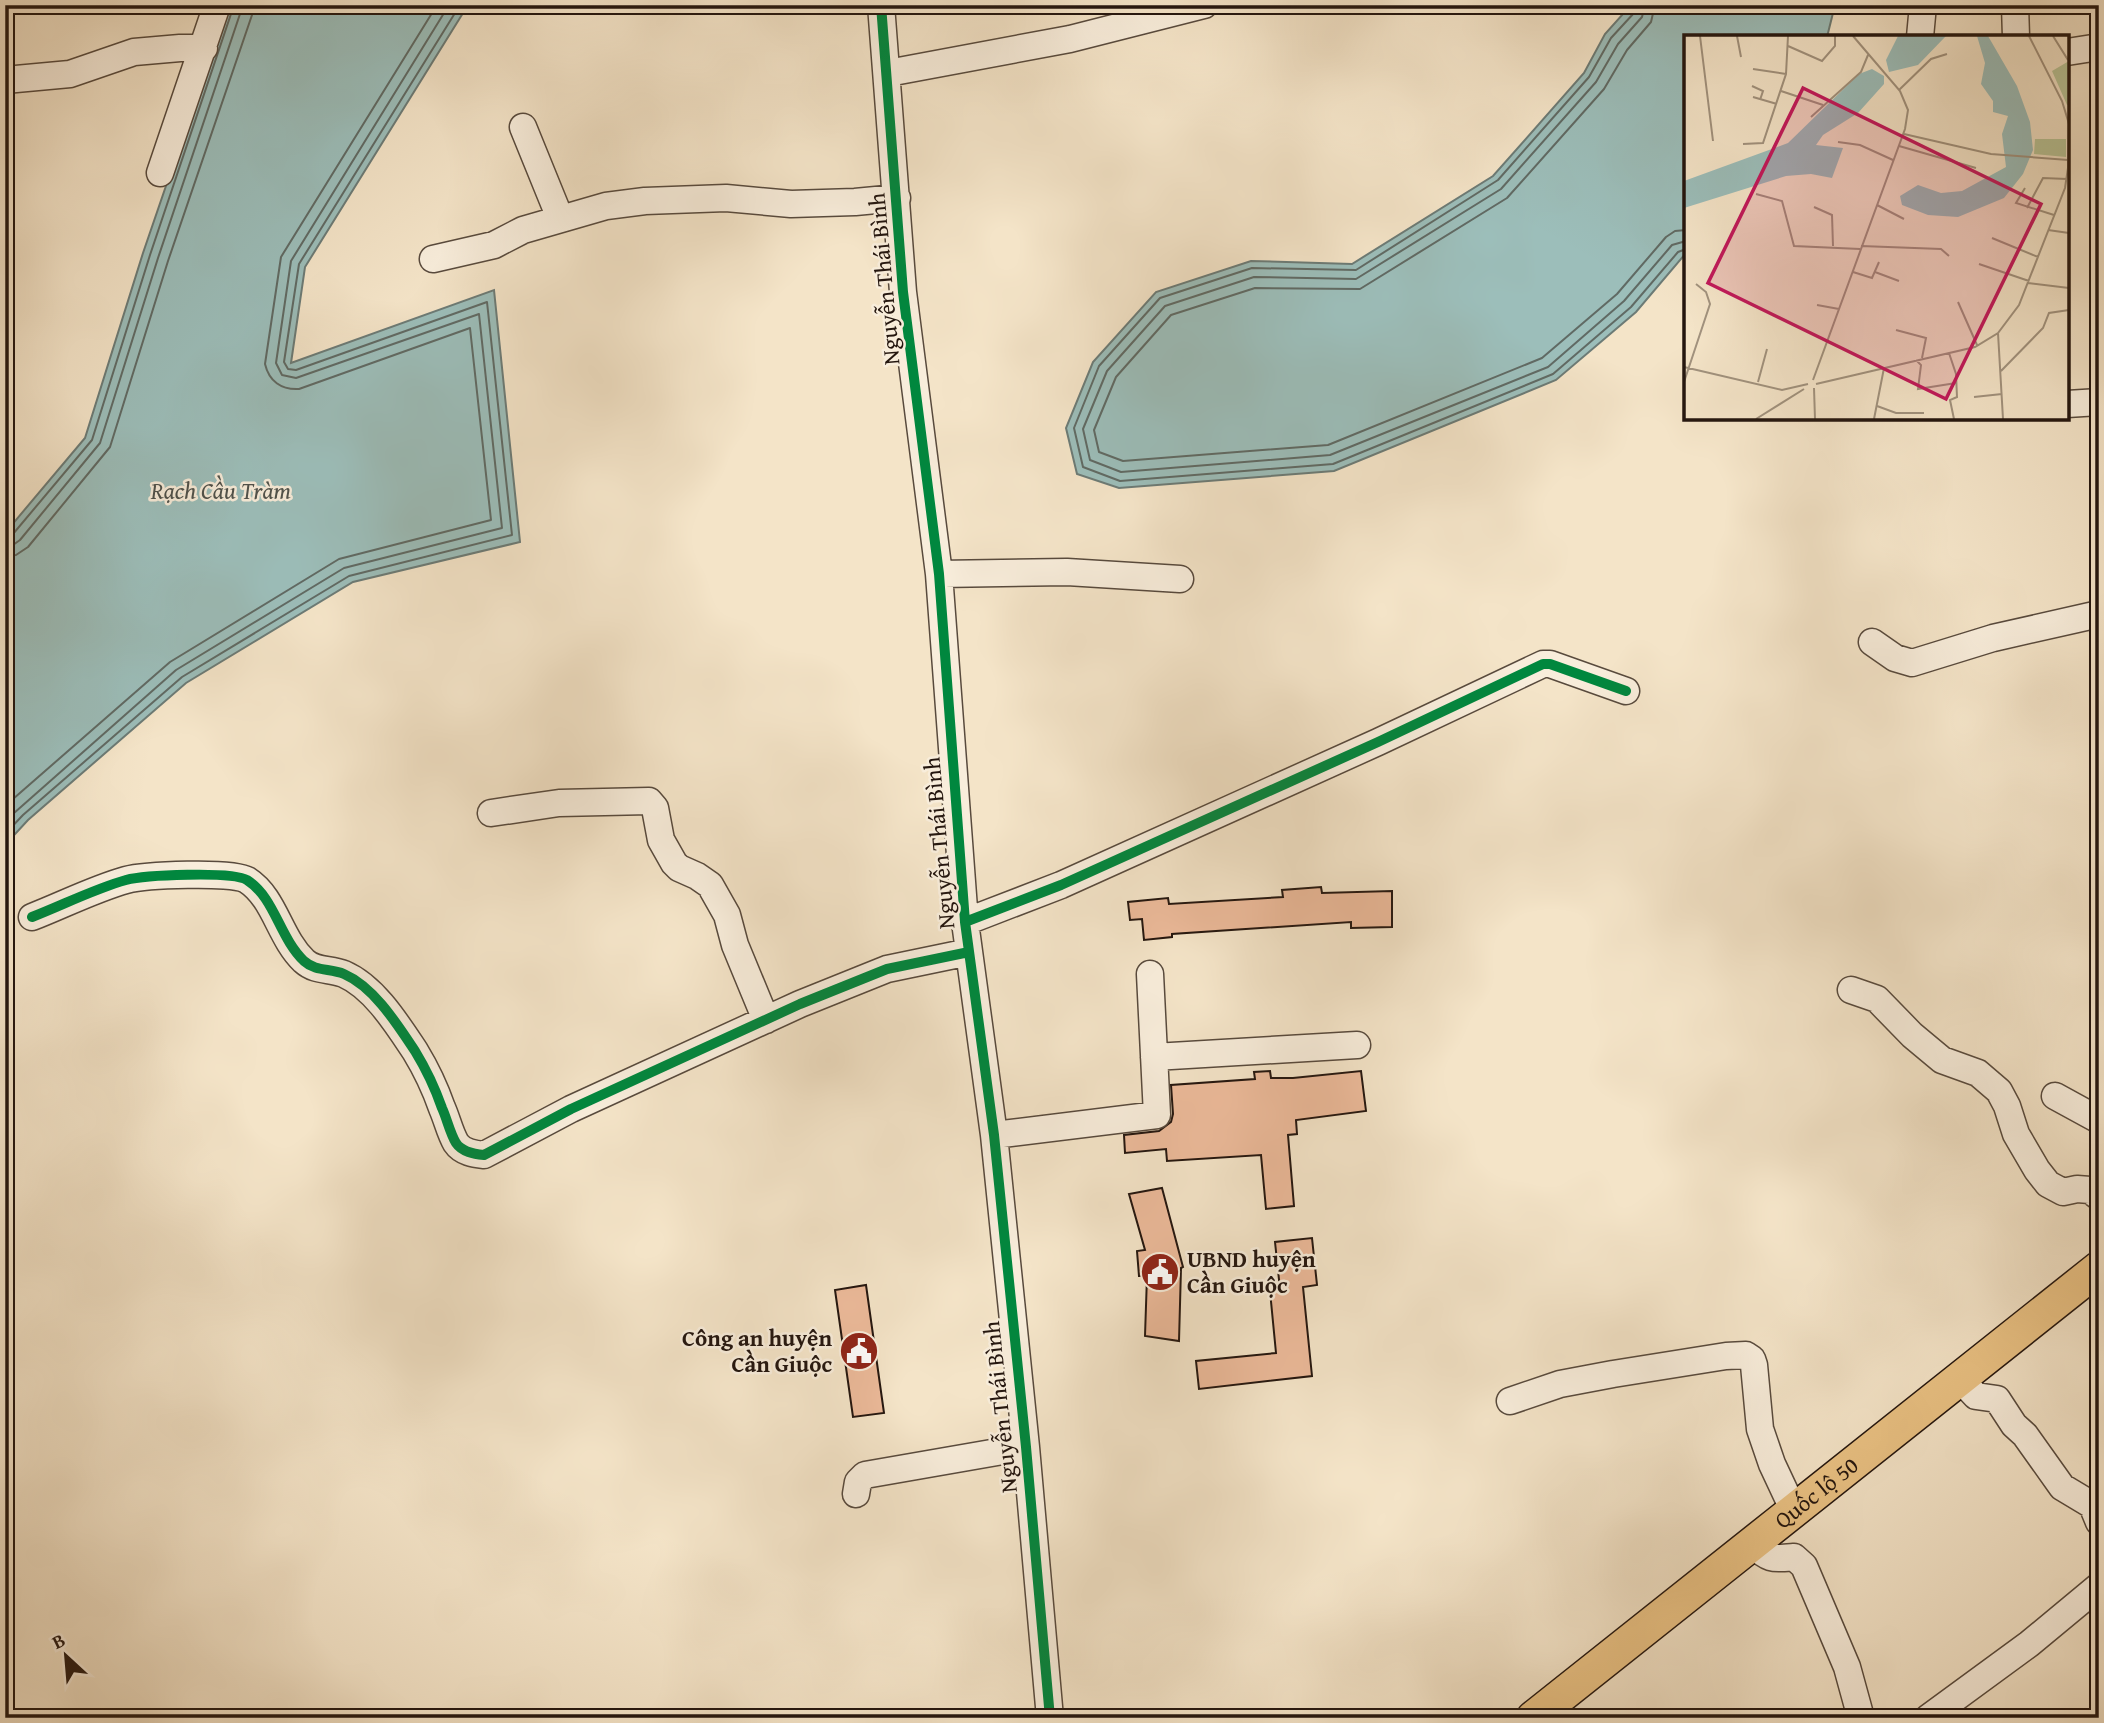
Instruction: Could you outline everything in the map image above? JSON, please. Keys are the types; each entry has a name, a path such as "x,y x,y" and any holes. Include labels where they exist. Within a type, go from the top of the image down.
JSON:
{"main road":[{"name":"Quốc lộ 50","path":"1547,1713 1752,1544 2099,1268"}],"street":[{"path":"160,173 217,5"},
{"name":"Nguyễn Thái Bình","path":"881,5 903,292 939,574 965,922 994,1135 1050,1718"},
{"path":"888,73 1069,39 1204,5"},
{"path":"1920,35 1923,5"},
{"path":"2014,5 2016,35"},
{"path":"2069,52 2099,47"},
{"path":"5,80 70,74 134,52 204,48"},
{"path":"523,127 560,218"},
{"path":"433,259 494,245 523,230 606,206 645,201 726,198 791,204 897,198"},
{"path":"2069,404 2099,402"},
{"path":"939,574 1067,572 1180,579"},
{"path":"1872,642 1895,658 1912,663 1993,638 2099,614"},
{"path":"965,922 1098,868 1378,742 1542,664 1550,664 1626,691"},
{"path":"491,813 559,803 649,800 655,808 661,840 674,863 710,885 727,915 735,944 766,1020"},
{"path":"32,917 128,880 195,874 245,878 264,895 284,937 309,965 345,974 365,987 414,1050 432,1081 456,1144 470,1154 484,1155 571,1110 766,1020 887,970 969,952"},
{"path":"994,1135 1157,1115 1150,974"},
{"path":"1851,990 1877,999 1912,1035 1942,1060 1978,1073 1999,1091 2016,1135 2048,1184 2063,1192 2090,1190 2099,1197"},
{"path":"1154,1058 1357,1045"},
{"path":"2055,1096 2099,1120"},
{"path":"1510,1401 1560,1384 1746,1355 1752,1359 1754,1365 1760,1429 1772,1464 1794,1511"},
{"path":"1960,1379 1976,1396 1997,1399 2062,1487 2092,1506 2099,1522"},
{"path":"856,1494 858,1482 865,1475 1026,1447"},
{"path":"1752,1544 1764,1556 1777,1560 1794,1557 1804,1566 1847,1667 1861,1718"},
{"path":"1928,1718 2029,1644 2099,1586"}],"water":[{"name":"Rạch Cầu Tràm","path":"228,5 468,5 305,267 291,363 494,290 520,542 353,582 186,683 28,820 5,845 5,533 85,438 143,253"},
{"path":"1631,5 1835,5 1828,35 1684,35 1684,255 1636,312 1556,380 1334,471 1119,488 1077,474 1066,428 1093,362 1156,292 1251,261 1352,264 1493,176 1584,73 1605,34"}],"building":[{"path":"1321,887 1322,893 1392,891 1392,927 1351,928 1351,922 1172,934 1172,937 1144,940 1142,919 1130,920 1128,902 1168,898 1169,904 1283,897 1282,890"},
{"path":"1270,1071 1271,1078 1293,1078 1361,1071 1366,1111 1296,1120 1297,1134 1288,1135 1294,1206 1266,1209 1261,1155 1167,1161 1166,1149 1125,1153 1124,1135 1159,1131 1171,1122 1171,1085 1255,1079 1254,1072"},
{"name":"UBND huyện Cần Giuộc","path":"1162,1188 1183,1267 1179,1341 1145,1336 1147,1276 1139,1276 1137,1251 1145,1250 1129,1194"},
{"path":"1312,1238 1317,1285 1303,1287 1312,1376 1199,1389 1196,1361 1276,1353 1270,1291 1280,1289 1275,1242"},
{"name":"Công an huyện Cần Giuộc","path":"866,1285 884,1413 853,1417 835,1290"}],"cycle path":[{"path":"881,5 903,292 939,574 965,922 994,1135 1050,1718"},
{"path":"965,922 1061,885 1378,742 1543,664 1550,664 1626,691"},
{"path":"32,917 102,888 136,878 224,875 247,880 264,897 288,941 304,961 313,967 339,972 355,980 384,1007 423,1065 456,1143 465,1150 484,1155 571,1109 800,1004 887,969 969,952"}],"place":[{"name":"UBND huyện Cần Giuộc","path":"1160,1272"},
{"name":"Công an huyện Cần Giuộc","path":"859,1351"}]}
